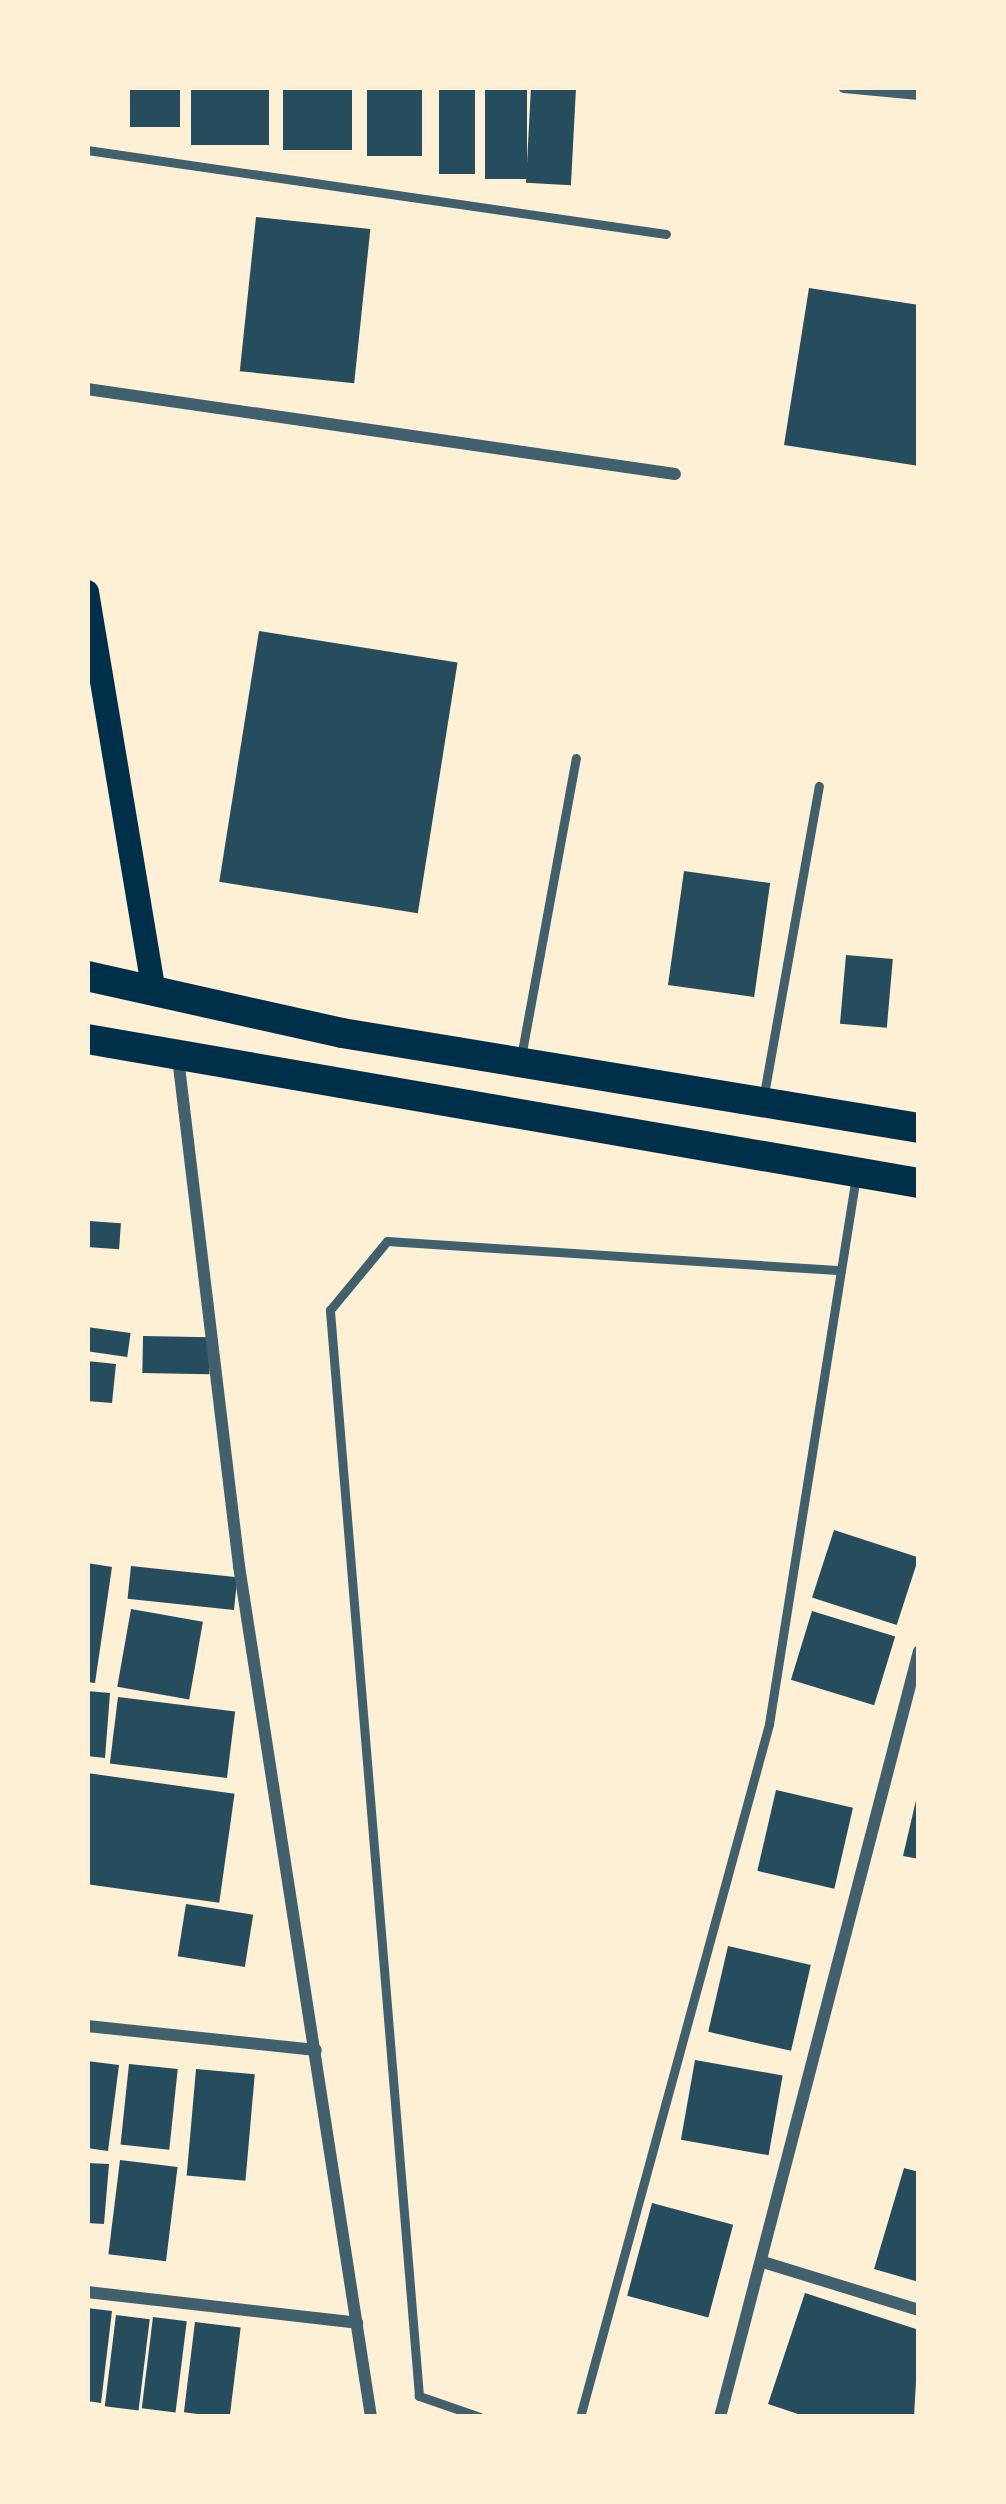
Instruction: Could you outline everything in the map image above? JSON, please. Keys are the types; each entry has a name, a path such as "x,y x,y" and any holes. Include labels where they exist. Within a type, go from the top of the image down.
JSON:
{"main road":[{"path":"87,592 96,708 153,986"},
{"path":"87,976 153,986 342,1033 919,1128"},
{"path":"87,1039 919,1184"},
{"path":"777,1102 782,1159"}],"street":[{"path":"844,87 919,94"},
{"path":"87,389 675,474"},
{"path":"178,1053 239,1566 370,2417"},
{"path":"720,2417 919,1651"},
{"path":"87,2026 316,2050"},
{"path":"763,2262 919,2310"},
{"path":"87,2292 357,2324"}],"lane":[{"path":"87,151 666,234"},
{"path":"520,1063 576,758"},
{"path":"777,1102 819,786"},
{"path":"580,2417 769,1724 856,1172"},
{"path":"480,2417 419,2396 330,1310 387,1241 841,1270"}],"building":[{"path":"130,87 180,87 180,127 130,127"},
{"path":"191,87 269,87 269,145 191,145"},
{"path":"283,87 352,87 352,150 283,150"},
{"path":"367,87 422,87 422,156 367,156"},
{"path":"439,87 475,87 475,174 439,174"},
{"path":"485,87 527,87 527,179 485,179"},
{"path":"531,87 576,89 571,185 526,183"},
{"path":"256,217 370,229 354,383 240,371"},
{"path":"809,288 919,305 919,466 784,445"},
{"path":"259,631 458,662 418,913 219,882"},
{"path":"684,871 770,883 754,997 668,985"},
{"path":"846,955 893,959 887,1028 840,1024"},
{"path":"89,1221 121,1223 119,1249 87,1247"},
{"path":"87,1327 131,1333 127,1357 87,1351"},
{"path":"143,1336 210,1337 209,1374 142,1373"},
{"path":"87,1361 116,1364 112,1403 87,1401"},
{"path":"834,1530 919,1558 897,1625 812,1598"},
{"path":"87,1563 112,1567 95,1683 87,1682"},
{"path":"131,1566 237,1577 234,1610 128,1599"},
{"path":"131,1609 203,1622 189,1699 117,1687"},
{"path":"812,1611 895,1636 874,1705 791,1680"},
{"path":"87,1691 110,1693 105,1758 87,1756"},
{"path":"118,1697 235,1711 227,1778 110,1764"},
{"path":"87,1773 235,1794 219,1903 87,1884"},
{"path":"776,1790 853,1808 834,1889 757,1871"},
{"path":"919,1796 919,1859 903,1856"},
{"path":"186,1904 253,1915 245,1967 178,1956"},
{"path":"728,1946 811,1965 791,2051 708,2032"},
{"path":"695,2060 783,2075 769,2155 681,2140"},
{"path":"87,2061 119,2065 108,2151 87,2148"},
{"path":"129,2064 178,2069 169,2150 121,2145"},
{"path":"196,2069 255,2074 245,2181 187,2176"},
{"path":"120,2160 178,2167 166,2261 108,2254"},
{"path":"87,2163 109,2164 104,2224 87,2223"},
{"path":"904,2168 919,2172 919,2282 874,2269"},
{"path":"652,2203 733,2225 708,2317 627,2296"},
{"path":"805,2293 919,2330 914,2417 807,2417 768,2404"},
{"path":"87,2308 112,2311 101,2403 87,2401"},
{"path":"116,2315 150,2319 139,2410 105,2406"},
{"path":"153,2317 187,2321 176,2412 142,2408"},
{"path":"195,2322 241,2328 230,2417 184,2412"}]}
